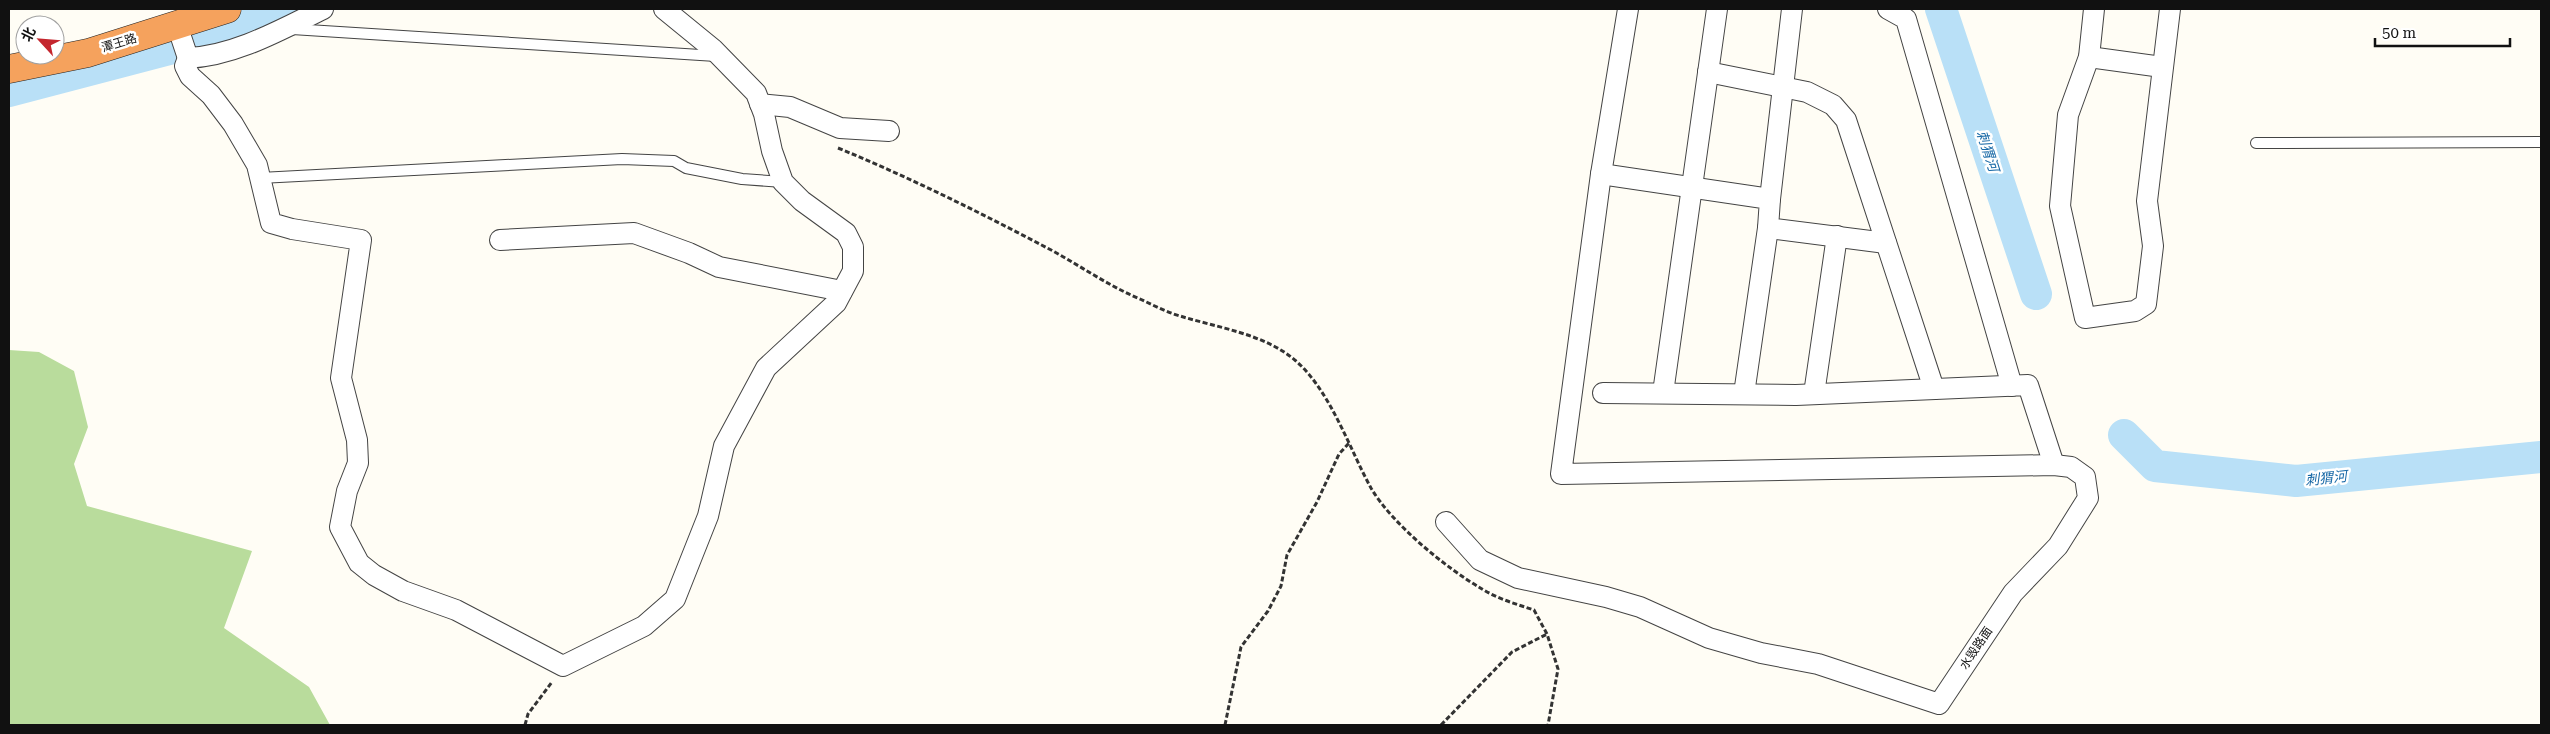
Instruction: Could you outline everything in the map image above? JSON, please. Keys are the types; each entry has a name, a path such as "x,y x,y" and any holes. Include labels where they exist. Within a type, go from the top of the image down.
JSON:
{"highway":[{"name":"潭王路","path":"9,69 88,53 227,9"}],"street":[{"path":"188,57 210,57 281,29 323,9"},
{"path":"177,26 188,57 185,66 190,76 211,95 233,124 257,165 271,223 292,229 361,240 341,378 358,440 358,463 347,491 340,527 360,563 374,575 403,591 456,610 563,666 644,626 675,599 708,516 724,446 766,368 836,303 853,271 853,247 846,233 802,201 784,182 772,151 756,93 720,56 664,9"},
{"path":"1628,9 1601,174 1770,199"},
{"path":"1664,392 1717,9"},
{"path":"1744,394 1768,228 1792,9"},
{"path":"1888,9 1906,19 2012,386"},
{"path":"2094,9 2089,57 2068,115 2060,206 2085,318 2135,311 2146,304 2153,246 2148,200 2170,9"},
{"path":"2089,57 2162,67"},
{"path":"1708,72 1807,92 1833,105 1846,120 1934,389"},
{"path":"760,104 790,107 840,128 888,131"},
{"name":"水毁路面","path":"1446,522 1480,560 1518,578 1606,597 1640,607 1709,638 1762,653 1818,664 1939,704 2013,593 2058,546 2088,498 2085,477 2071,467 2054,465 1561,474 1601,174"},
{"path":"1768,228 1886,243"},
{"path":"500,240 634,233 689,253 719,267 842,291"},
{"path":"1814,394 1837,236"},
{"path":"1603,392 1814,394 2028,385 2054,465"}],"lane":[{"path":"281,29 720,56"},
{"path":"2256,143 2541,142"},
{"path":"260,178 622,159 674,161 686,168 742,180 784,182"}],"path":[{"path":"830,144 883,167 1053,252 1107,284 1138,299 1177,315 1275,346 1298,362 1320,391 1350,442 1371,487 1388,513 1439,558 1482,589 1508,602 1534,610 1547,634 1558,669 1548,725"},
{"path":"1225,725 1241,647 1268,611 1281,586 1287,554 1317,502 1339,454 1350,442"},
{"path":"1441,725 1512,652 1547,634"},
{"path":"525,725 528,714 563,666"}],"green space":[{"path":"9,350 39,352 74,371 88,427 74,464 87,506 252,551 224,628 309,687 330,725 9,725"}],"waterway":[{"path":"9,91 234,32 280,9"},
{"name":"刺猬河","path":"1941,9 2036,294"},
{"name":"刺猬河","path":"2124,435 2155,466 2296,481 2541,457"}]}
